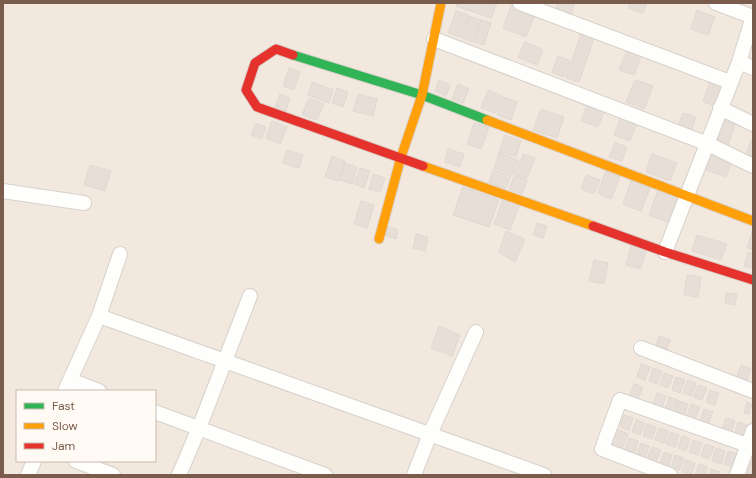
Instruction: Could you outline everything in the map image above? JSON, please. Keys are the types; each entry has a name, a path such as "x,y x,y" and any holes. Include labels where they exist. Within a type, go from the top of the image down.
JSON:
{"street":[{"path":"379,239 401,157 422,94 441,3"},
{"path":"520,3 730,82"},
{"path":"665,252 739,62 753,17 716,3"},
{"path":"434,39 708,144 753,166"},
{"path":"753,221 422,94 276,49 255,63 246,90 257,107 665,252 753,280"},
{"path":"739,62 753,68"},
{"path":"720,108 753,124"},
{"path":"3,191 84,203"},
{"path":"92,390 68,386 99,316 120,254"},
{"path":"179,475 199,428 250,296"},
{"path":"99,316 544,475"},
{"path":"414,475 430,434 476,332"},
{"path":"641,348 753,391"},
{"path":"670,475 603,446 620,400 750,446"},
{"path":"156,412 324,475"},
{"path":"737,475 750,446 753,431"},
{"path":"28,475 34,462"},
{"path":"79,462 113,475"}],"shaded area":[{"path":"3,3 753,3 753,475 3,475"}],"building":[{"path":"458,3 497,3 491,18 456,6"},
{"path":"512,3 536,12 526,37 503,28"},
{"path":"558,3 575,3 571,14 556,9"},
{"path":"630,3 647,3 643,13 628,8"},
{"path":"697,10 715,17 708,35 691,29"},
{"path":"456,11 468,15 460,37 448,33"},
{"path":"469,16 481,20 473,42 462,38"},
{"path":"482,20 491,23 484,45 475,42"},
{"path":"582,31 595,35 579,82 566,78"},
{"path":"525,42 543,50 537,65 518,57"},
{"path":"628,48 642,54 634,75 619,70"},
{"path":"558,56 570,61 564,77 552,72"},
{"path":"289,68 300,72 294,90 283,86"},
{"path":"711,78 725,83 717,107 703,102"},
{"path":"439,80 450,85 446,96 435,91"},
{"path":"635,80 653,86 644,109 626,102"},
{"path":"312,82 333,90 329,103 308,95"},
{"path":"458,84 469,89 463,103 452,99"},
{"path":"337,88 348,92 343,107 332,103"},
{"path":"488,90 502,96 495,113 481,108"},
{"path":"280,94 290,98 286,111 275,107"},
{"path":"358,94 377,99 373,116 353,111"},
{"path":"503,97 517,102 511,120 497,115"},
{"path":"309,98 324,104 317,120 302,115"},
{"path":"589,100 606,107 598,127 581,121"},
{"path":"541,109 564,117 557,138 533,130"},
{"path":"623,112 639,118 630,141 614,135"},
{"path":"683,113 696,117 691,131 678,126"},
{"path":"723,119 735,124 727,148 715,143"},
{"path":"272,121 287,127 280,144 266,138"},
{"path":"256,123 266,127 262,139 251,135"},
{"path":"474,123 489,127 481,149 467,144"},
{"path":"505,135 521,141 516,156 499,152"},
{"path":"751,140 753,141 753,156 746,154"},
{"path":"615,143 627,147 622,161 609,157"},
{"path":"448,149 464,154 460,167 445,162"},
{"path":"287,150 303,155 299,168 283,163"},
{"path":"711,151 733,159 726,177 704,169"},
{"path":"499,153 518,160 513,175 494,168"},
{"path":"523,154 535,158 527,178 515,174"},
{"path":"652,154 677,163 670,181 646,172"},
{"path":"332,156 345,161 338,181 325,177"},
{"path":"345,163 357,167 352,184 340,180"},
{"path":"90,165 111,171 105,191 84,185"},
{"path":"360,168 370,171 364,188 354,184"},
{"path":"493,170 511,176 506,188 489,183"},
{"path":"606,171 620,177 611,199 598,193"},
{"path":"373,174 385,178 380,192 369,189"},
{"path":"515,175 527,180 522,194 509,189"},
{"path":"586,175 600,180 594,194 581,189"},
{"path":"631,181 650,188 641,211 623,204"},
{"path":"463,187 499,200 489,227 453,215"},
{"path":"658,190 682,198 672,224 649,215"},
{"path":"504,197 520,203 510,230 494,224"},
{"path":"361,201 374,205 367,228 354,224"},
{"path":"537,223 547,226 543,238 533,235"},
{"path":"388,227 398,230 396,239 386,236"},
{"path":"753,229 753,250 747,248"},
{"path":"506,231 525,239 515,262 499,252"},
{"path":"416,234 428,237 425,251 413,248"},
{"path":"697,235 727,244 721,260 692,251"},
{"path":"631,245 646,250 641,269 626,265"},
{"path":"748,252 753,254 753,268 744,266"},
{"path":"594,260 608,263 604,284 589,281"},
{"path":"687,275 701,277 698,297 684,295"},
{"path":"726,293 737,294 735,305 725,303"},
{"path":"439,326 460,335 452,356 431,348"},
{"path":"659,336 670,340 667,349 656,345"},
{"path":"641,364 650,367 645,380 637,377"},
{"path":"741,365 751,369 747,380 737,377"},
{"path":"653,368 662,371 657,384 649,381"},
{"path":"664,373 673,376 668,388 660,385"},
{"path":"676,377 685,380 680,393 672,390"},
{"path":"688,380 696,383 692,396 683,393"},
{"path":"634,384 643,387 638,399 630,396"},
{"path":"698,385 707,388 702,400 694,397"},
{"path":"710,390 719,393 715,405 706,402"},
{"path":"657,393 666,396 662,408 653,405"},
{"path":"669,397 678,400 674,412 665,410"},
{"path":"679,401 688,404 684,416 675,413"},
{"path":"747,402 752,404 749,414 744,413"},
{"path":"691,404 700,407 695,419 687,417"},
{"path":"704,409 713,412 708,424 700,422"},
{"path":"624,415 633,418 629,430 620,427"},
{"path":"726,418 735,421 731,433 722,430"},
{"path":"636,420 645,423 640,435 632,432"},
{"path":"738,422 747,425 743,437 734,435"},
{"path":"647,424 656,427 652,439 643,436"},
{"path":"659,428 668,431 664,443 655,440"},
{"path":"616,429 628,434 622,450 609,446"},
{"path":"670,432 679,435 675,447 666,444"},
{"path":"682,436 690,439 686,451 678,448"},
{"path":"629,438 638,441 634,453 625,450"},
{"path":"693,440 702,443 698,455 689,452"},
{"path":"641,443 649,446 645,458 636,455"},
{"path":"705,444 714,447 709,459 701,456"},
{"path":"652,447 661,450 656,462 647,459"},
{"path":"716,448 725,451 721,464 712,461"},
{"path":"728,451 737,454 733,467 724,464"},
{"path":"664,452 672,455 668,467 660,464"},
{"path":"675,455 684,458 680,470 671,468"},
{"path":"686,460 695,463 691,475 682,472"},
{"path":"751,462 753,462 753,475 747,474"},
{"path":"699,464 707,467 705,475 695,475"},
{"path":"711,469 720,472 719,475 709,475"}],"traffic: fast":[{"path":"293,55 422,95 487,120"}],"traffic: slow":[{"path":"379,239 401,157 422,95 441,3"},
{"path":"487,120 753,221"},
{"path":"423,166 593,226"}],"traffic: jam":[{"path":"293,55 276,49 255,63 246,90 257,107 423,166"},
{"path":"593,226 665,252 753,280"}]}
